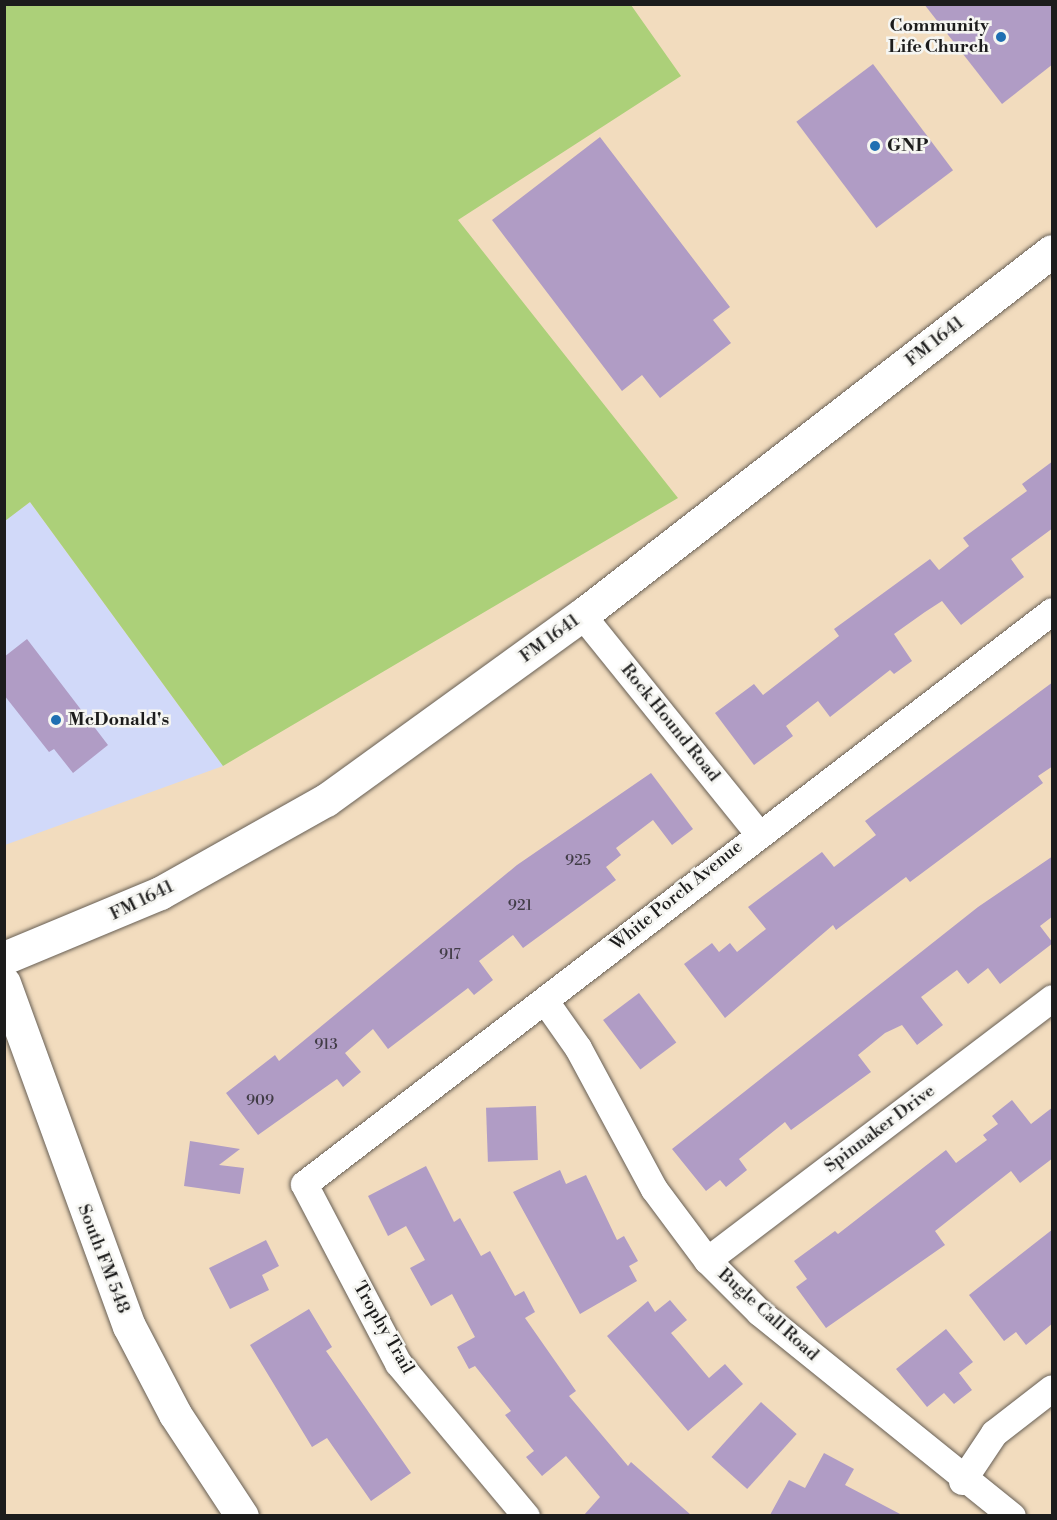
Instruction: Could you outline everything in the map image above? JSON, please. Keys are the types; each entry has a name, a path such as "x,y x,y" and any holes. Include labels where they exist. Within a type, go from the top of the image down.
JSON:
{"main road":[{"name":"FM 1641","path":"4,958 112,916 273,834 582,615 1053,251"},
{"name":"South FM 548","path":"4,983 129,1326 175,1414 242,1515"}],"street":[{"name":"White Porch Avenue","path":"304,1184 544,1001 757,832 1053,611"},
{"name":"Rock Hound Road","path":"582,615 757,832"},
{"name":"Spinnaker Drive","path":"707,1260 1053,998"},
{"name":"Bugle Call Road","path":"544,1001 578,1048 654,1189 707,1260 759,1312 962,1481 1012,1515"},
{"name":"Trophy Trail","path":"304,1184 398,1363 526,1515"},
{"path":"962,1481 994,1432 1053,1388"}],"shaded area":[{"path":"30,502 223,766 5,845 4,521"}],"green space":[{"path":"5,4 631,5 681,76 458,220 678,498 223,766 30,502 5,521"}],"building":[{"name":"Community Life Church","path":"924,4 1053,4 1053,64 1002,104"},
{"name":"GNP","path":"873,64 953,170 876,228 796,122"},
{"path":"600,137 730,307 713,320 731,343 660,398 642,375 622,391 492,220"},
{"path":"1053,461 1053,528 1011,559 1024,577 961,625 942,601 925,612 894,634 912,661 894,674 890,670 830,717 818,701 786,726 793,736 754,765 715,713 754,684 763,695 839,636 834,629 930,559 939,570 969,546 963,538 1027,491 1022,484"},
{"name":"McDonald's","path":"27,639 108,745 73,773 54,749 49,752 4,695 4,657"},
{"path":"1053,682 1053,766 1038,776 1043,783 910,882 906,877 836,930 833,925 725,1018 684,964 712,943 719,952 730,943 737,952 766,929 748,907 822,852 834,867 876,835 865,821"},
{"path":"651,773 693,829 672,845 653,820 616,848 621,855 606,867 616,880 523,948 513,935 479,961 493,980 474,995 468,988 388,1049 373,1029 345,1053 361,1072 343,1087 337,1079 258,1135 226,1093 275,1055 279,1061 517,865"},
{"path":"1053,856 1053,916 1040,926 1053,943 1000,984 988,968 968,984 957,970 921,997 943,1025 917,1045 902,1025 885,1033 858,1055 871,1072 791,1130 785,1122 739,1159 747,1170 726,1187 720,1180 706,1191 672,1149 978,907"},
{"path":"639,993 676,1043 640,1070 603,1020"},
{"path":"1012,1100 1031,1124 1053,1107 1053,1158 1020,1183 1011,1171 935,1231 945,1245 826,1328 796,1287 807,1279 794,1261 835,1231 838,1234 946,1150 956,1163 987,1140 983,1135 998,1124 992,1116"},
{"path":"536,1106 538,1160 488,1162 486,1108"},
{"path":"190,1141 240,1149 219,1165 244,1168 240,1194 184,1186"},
{"path":"426,1166 454,1222 460,1218 481,1256 490,1251 515,1296 524,1291 535,1312 525,1318 576,1391 569,1396 628,1466 631,1462 691,1515 584,1515 600,1497 566,1456 542,1476 526,1457 534,1451 505,1415 511,1411 475,1366 469,1369 457,1347 475,1337 452,1294 431,1306 410,1268 425,1260 406,1226 388,1236 368,1196"},
{"path":"560,1170 566,1184 586,1175 617,1240 624,1236 638,1261 629,1266 637,1281 580,1314 513,1192"},
{"path":"1053,1229 1053,1323 1026,1345 1016,1332 1004,1341 969,1295"},
{"path":"266,1240 279,1266 262,1275 269,1290 230,1309 209,1268"},
{"path":"670,1300 687,1320 671,1333 709,1378 725,1364 743,1384 688,1431 607,1336 648,1301 655,1312"},
{"path":"309,1309 332,1347 326,1351 411,1473 371,1501 327,1438 312,1447 250,1345"},
{"path":"946,1329 973,1362 959,1373 972,1390 954,1404 944,1393 927,1407 896,1369"},
{"path":"761,1402 797,1434 747,1489 711,1457"},
{"path":"824,1453 854,1469 845,1485 902,1515 770,1515 789,1480 805,1488"}],"place":[{"name":"Community Life Church","path":"1001,37"},
{"name":"GNP","path":"875,146"},
{"name":"McDonald's","path":"56,720"}]}
